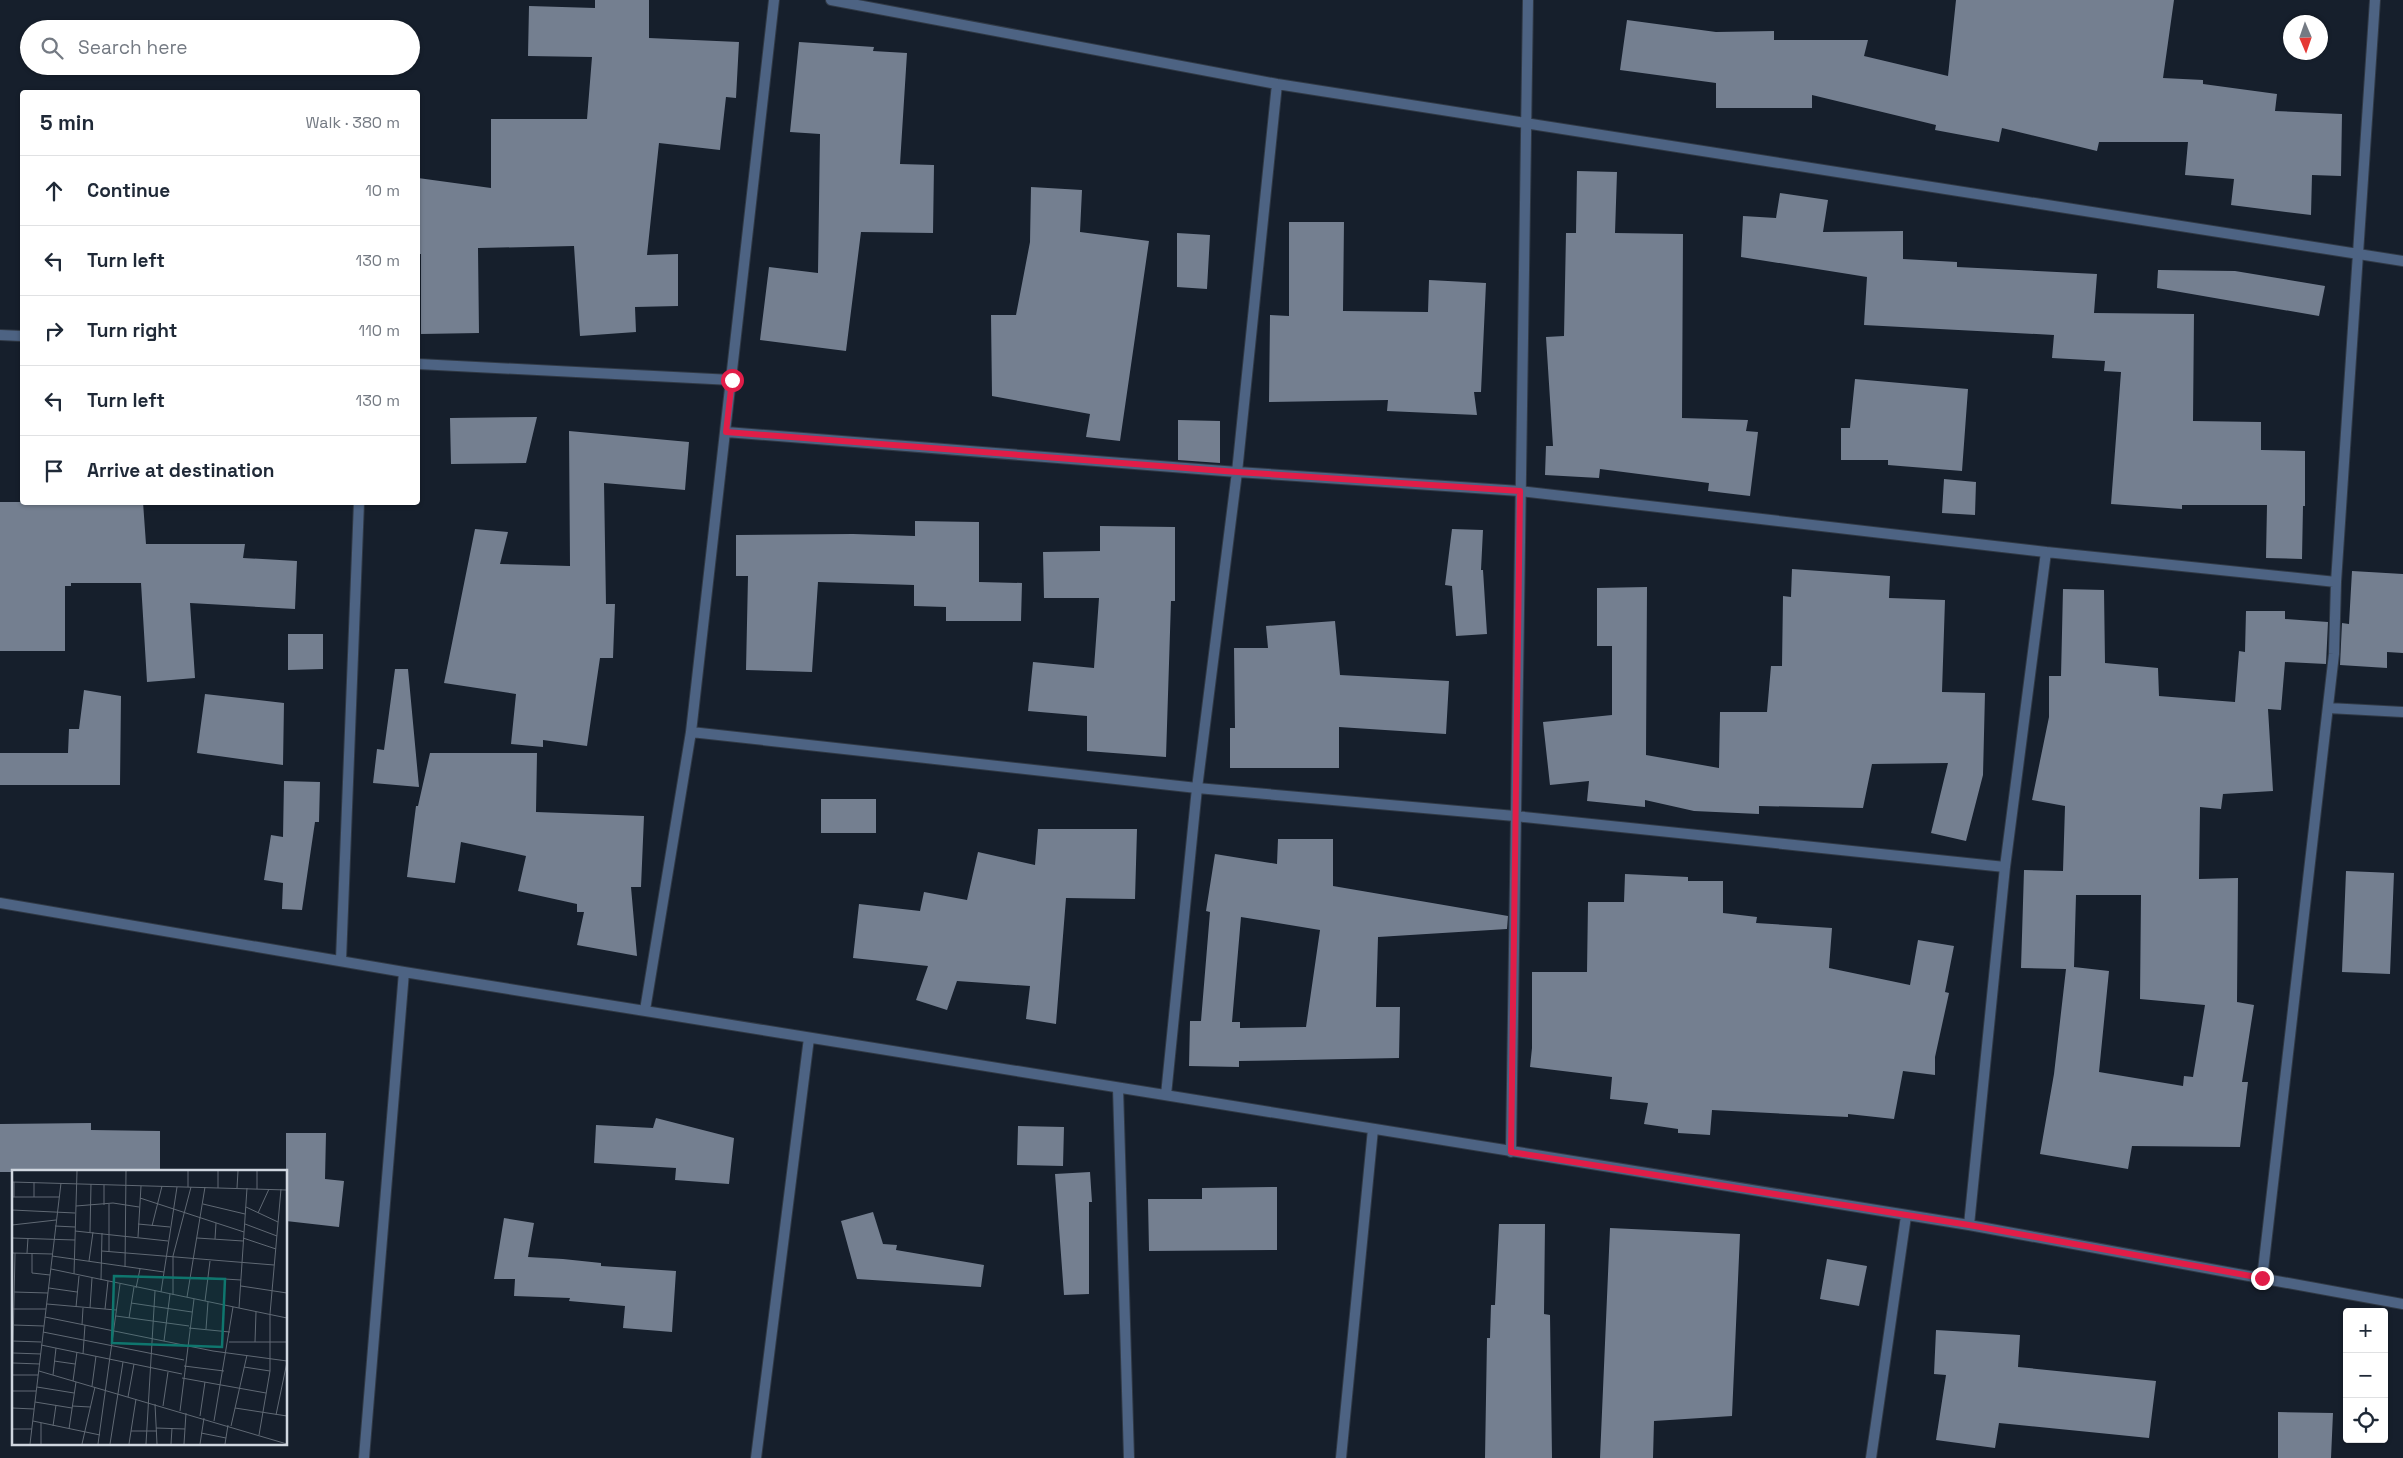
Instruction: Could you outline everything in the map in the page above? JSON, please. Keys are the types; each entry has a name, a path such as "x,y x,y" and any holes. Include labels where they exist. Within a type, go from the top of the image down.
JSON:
{"street":[{"path":"646,1010 691,732 774,0"},
{"path":"831,0 1277,84 2403,261"},
{"path":"1511,1152 1528,0"},
{"path":"2262,1278 2334,654 2336,582 2376,0"},
{"path":"1166,1095 1197,788 1237,472 1277,84"},
{"path":"0,335 20,336"},
{"path":"420,364 732,380"},
{"path":"726,432 1237,472 1520,491 2046,552 2336,582"},
{"path":"341,960 359,505"},
{"path":"1969,1225 2005,867 2046,552"},
{"path":"2328,708 2403,712"},
{"path":"691,732 1197,788 1515,816 2005,867"},
{"path":"0,903 404,972 1969,1225 2403,1304"},
{"path":"364,1458 404,972"},
{"path":"756,1458 810,1038"},
{"path":"1118,1088 1129,1458"},
{"path":"1341,1458 1373,1129"},
{"path":"1871,1458 1906,1216"}],"building":[{"path":"595,0 649,0 649,38 739,42 736,98 726,97 720,150 659,143 647,255 678,254 678,306 635,307 636,332 580,336 574,246 478,248 479,333 421,334 420,178 491,188 491,119 587,119 592,57 528,56 529,6 595,8"},
{"path":"1956,0 2174,0 2163,78 2203,80 2203,84 2277,94 2275,111 2342,114 2341,176 2312,175 2311,215 2231,205 2234,179 2185,175 2188,142 2099,142 2097,151 2002,128 1999,142 1935,130 1936,125 1812,95 1812,108 1716,108 1716,83 1620,70 1627,20 1716,32 1774,31 1774,40 1868,40 1864,56 1948,76"},
{"path":"799,42 874,47 873,51 907,53 900,164 934,165 933,233 861,232 846,351 760,340 769,267 818,273 820,134 790,132"},
{"path":"1577,171 1617,172 1615,233 1683,234 1682,418 1748,420 1746,431 1758,432 1750,496 1708,491 1709,483 1600,469 1599,478 1545,475 1546,446 1553,446 1546,337 1564,336 1566,233 1576,233"},
{"path":"1031,187 1082,190 1080,232 1149,241 1120,441 1086,437 1090,414 992,396 991,315 1016,315 1030,242"},
{"path":"1780,193 1828,200 1823,232 1903,231 1903,259 1957,262 1957,267 2097,274 2094,313 2194,314 2193,421 2261,422 2261,450 2305,451 2305,506 2303,506 2302,559 2266,558 2267,505 2182,505 2182,509 2111,504 2121,372 2104,371 2105,361 2052,358 2054,335 1864,325 1867,277 1741,257 1743,216 1776,218"},
{"path":"1289,222 1344,222 1343,311 1428,312 1429,280 1486,283 1481,392 1474,392 1477,415 1387,411 1388,400 1269,402 1270,315 1289,316"},
{"path":"1177,233 1210,235 1207,289 1177,287"},
{"path":"2158,270 2235,271 2325,286 2319,316 2157,288"},
{"path":"1855,379 1968,389 1962,471 1888,465 1888,460 1841,460 1841,428 1850,428"},
{"path":"537,417 526,463 451,464 450,418"},
{"path":"1178,420 1220,421 1220,463 1178,460"},
{"path":"569,431 689,442 685,490 604,483 606,604 615,604 613,658 600,658 587,746 543,740 543,747 511,744 516,694 444,683 475,529 508,532 500,564 570,566"},
{"path":"1944,479 1976,482 1975,515 1942,513"},
{"path":"0,502 20,502 20,505 143,505 146,544 245,544 243,558 297,561 295,609 190,603 195,678 147,682 141,583 71,583 71,586 65,586 65,651 0,651"},
{"path":"915,521 979,522 979,582 1022,583 1021,621 946,621 946,607 914,606 914,585 818,582 812,672 746,670 748,576 736,576 736,535 853,534 915,536"},
{"path":"1100,526 1175,527 1175,601 1171,601 1166,757 1087,751 1087,716 1028,711 1033,662 1094,668 1099,598 1044,598 1043,552 1100,551"},
{"path":"1452,529 1483,530 1481,570 1483,570 1487,634 1456,636 1452,586 1445,585"},
{"path":"1792,569 1890,576 1889,598 1945,600 1942,692 1985,693 1983,775 1966,841 1931,833 1948,763 1872,764 1863,808 1759,806 1759,814 1694,811 1645,800 1645,807 1587,801 1589,781 1550,785 1543,722 1612,715 1612,646 1597,646 1597,588 1647,587 1646,755 1719,768 1720,712 1767,712 1771,666 1782,666 1783,596 1791,597"},
{"path":"2352,571 2403,574 2403,653 2387,652 2387,668 2340,665 2342,623 2349,624"},
{"path":"2063,589 2104,590 2105,663 2158,668 2159,696 2235,702 2239,651 2245,652 2246,611 2285,611 2285,619 2328,622 2326,664 2285,662 2281,710 2268,709 2273,791 2223,794 2221,809 2200,807 2199,879 2238,878 2237,1002 2254,1005 2242,1082 2248,1082 2240,1147 2132,1146 2128,1169 2040,1154 2054,1074 2066,969 2021,968 2024,870 2063,871 2065,806 2032,800 2049,717 2049,676 2061,676","holes":["2076,895 2141,895 2140,999 2205,1005 2193,1077 2184,1076 2183,1086 2099,1072 2109,971 2074,967"]},
{"path":"1335,621 1340,675 1449,681 1446,734 1339,727 1339,768 1230,768 1230,728 1235,728 1234,648 1268,648 1266,626"},
{"path":"288,634 323,634 323,669 288,670"},
{"path":"395,669 408,669 419,787 373,783 377,749 384,750"},
{"path":"84,690 121,696 120,785 0,785 0,753 68,753 69,729 79,729"},
{"path":"205,694 284,703 283,765 197,753"},
{"path":"430,753 537,753 536,812 644,816 641,887 631,887 637,956 577,945 584,912 577,912 577,904 518,891 526,856 461,842 455,883 407,877 416,806 418,806"},
{"path":"284,781 320,782 319,822 315,822 302,910 282,909 283,883 264,880 271,835 283,837"},
{"path":"821,799 876,799 876,833 821,833"},
{"path":"1038,829 1137,829 1135,899 1066,898 1056,1024 1026,1019 1030,986 957,981 947,1010 916,1000 928,966 853,958 859,904 920,911 924,892 967,900 978,852 1035,865"},
{"path":"1278,839 1333,839 1333,886 1508,916 1507,929 1378,937 1376,1007 1400,1007 1399,1058 1239,1061 1239,1067 1189,1066 1190,1021 1201,1021 1210,912 1206,911 1215,854 1277,864","holes":["1241,917 1320,930 1306,1027 1240,1028 1240,1022 1232,1022"]},
{"path":"2346,871 2394,873 2390,974 2342,972"},
{"path":"1625,874 1688,877 1688,881 1723,881 1723,913 1757,917 1756,923 1832,928 1829,968 1910,985 1918,940 1954,946 1945,992 1949,993 1935,1057 1935,1075 1903,1071 1894,1119 1848,1114 1848,1117 1712,1110 1710,1135 1678,1133 1678,1129 1644,1124 1648,1103 1610,1099 1612,1077 1530,1067 1532,1048 1532,972 1587,972 1588,902 1624,902"},
{"path":"656,1118 734,1138 729,1184 675,1180 676,1168 594,1163 596,1125 653,1128"},
{"path":"91,1123 91,1130 160,1131 160,1170 12,1170 12,1172 0,1172 0,1124"},
{"path":"1018,1126 1064,1127 1063,1166 1017,1165"},
{"path":"286,1133 326,1133 325,1179 344,1181 339,1227 288,1221 288,1170 286,1170"},
{"path":"1090,1172 1092,1202 1089,1202 1089,1294 1064,1295 1055,1174"},
{"path":"1277,1187 1277,1250 1149,1251 1148,1199 1202,1199 1202,1188"},
{"path":"873,1212 883,1244 897,1245 896,1250 984,1265 981,1287 857,1279 841,1221"},
{"path":"504,1218 534,1223 528,1257 601,1263 601,1266 676,1271 672,1332 623,1328 625,1306 569,1301 570,1298 514,1296 515,1279 494,1279"},
{"path":"1499,1224 1545,1224 1544,1314 1550,1315 1552,1458 1485,1458 1487,1338 1490,1338 1491,1305 1495,1305"},
{"path":"1610,1228 1740,1234 1732,1416 1654,1421 1653,1458 1600,1458"},
{"path":"1827,1259 1867,1266 1859,1306 1820,1299"},
{"path":"1936,1330 2020,1335 2018,1367 2156,1381 2149,1438 1999,1423 1995,1448 1936,1440 1946,1375 1934,1374"},
{"path":"2278,1412 2333,1413 2331,1458 2278,1458"}],"route":[{"path":"732,380 726,432 1237,472 1520,491 1511,1152 1969,1225 2262,1278"}]}
